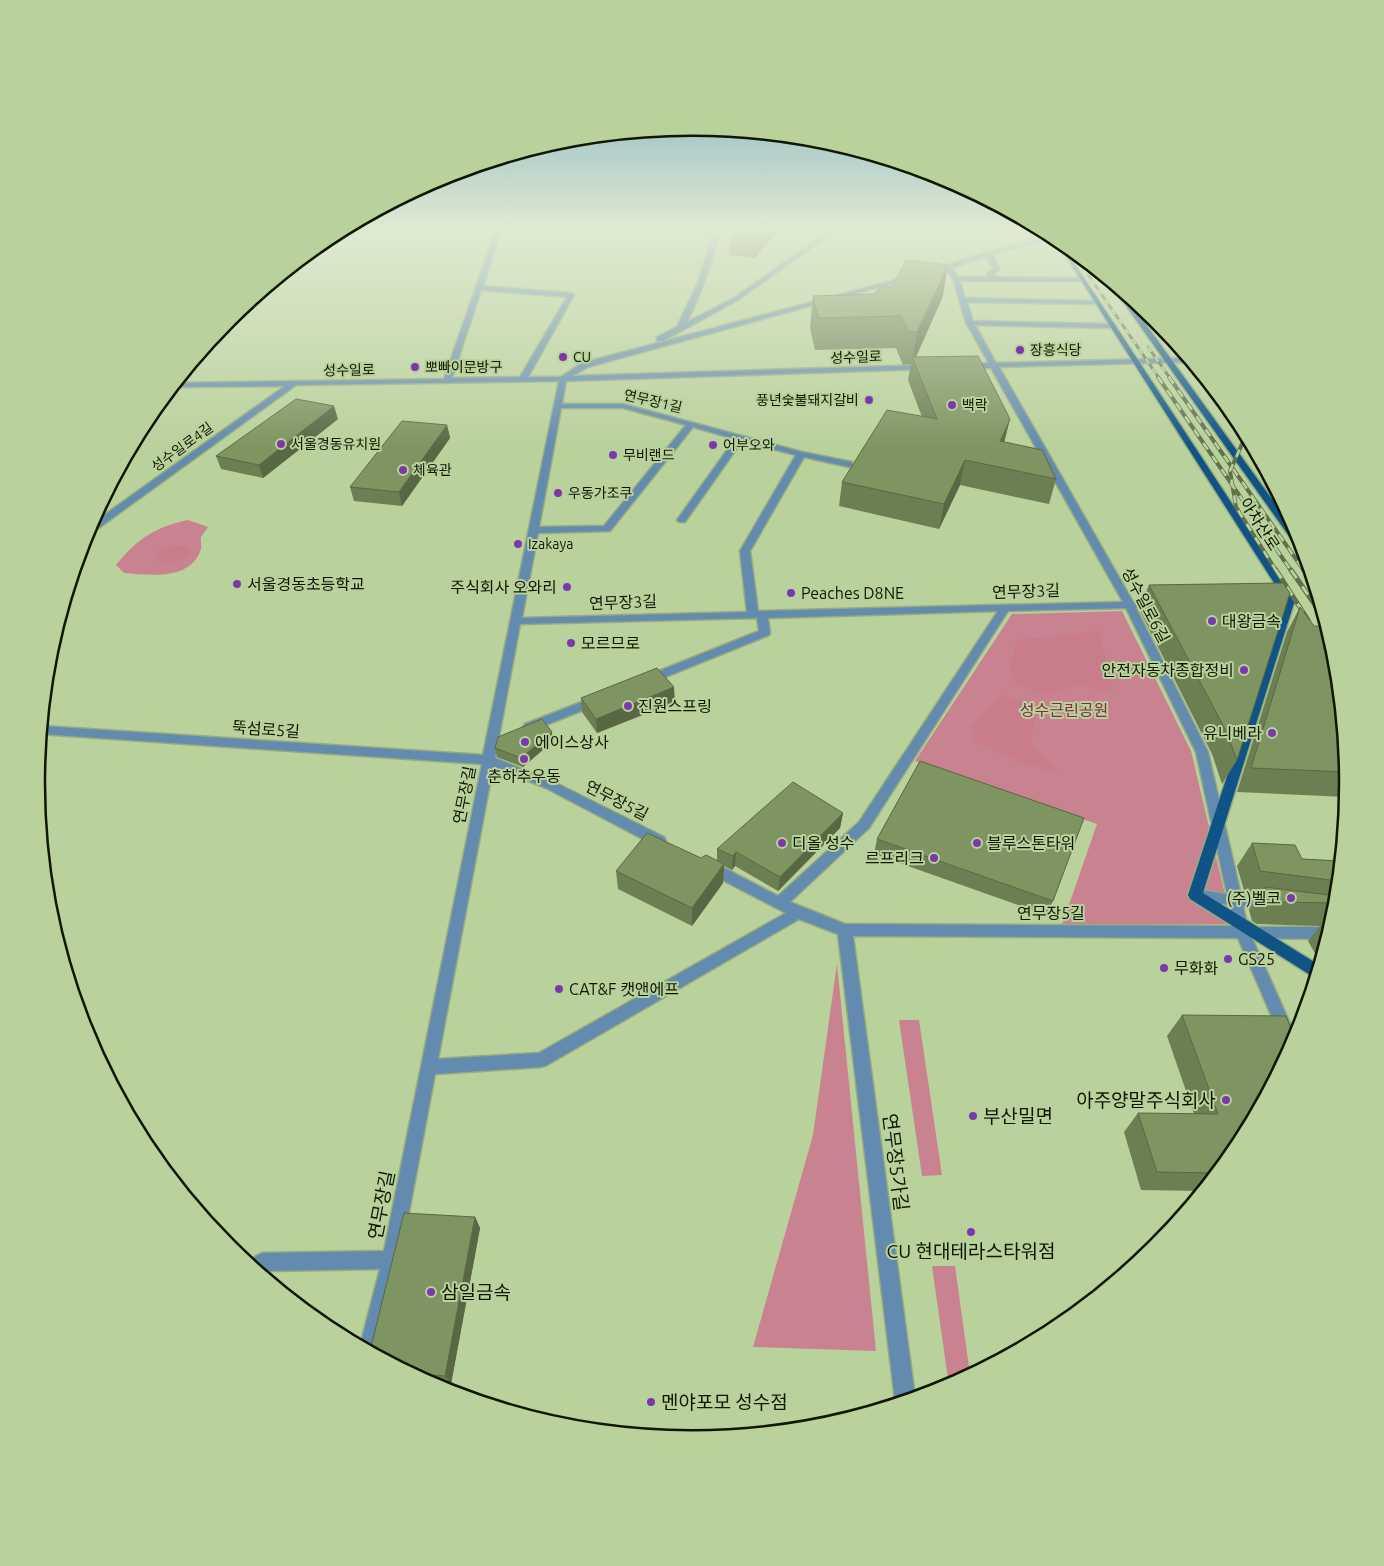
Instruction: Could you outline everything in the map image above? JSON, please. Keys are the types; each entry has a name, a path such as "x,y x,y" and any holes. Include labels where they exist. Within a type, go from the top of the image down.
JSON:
{"main road":[{"name":"아차산로","path":"1097,303 1290,600"},
{"name":"아차산로","path":"1128,306 1285,525"},
{"path":"1290,600 1195,895 1311,969"}],"street":[{"path":"447,381 474,302"},
{"path":"523,380 567,302"},
{"path":"679,330 695,302"},
{"path":"636,352 730,302"},
{"path":"563,379 586,366 821,302"},
{"name":"성수일로6길","path":"963,302 970,323 1129,604 1202,752 1242,932 1288,1036"},
{"path":"1056,302 1097,303"},
{"path":"970,323 1112,326"},
{"path":"954,366 1181,360"},
{"name":"성수일로","path":"182,385 523,380 935,367"},
{"name":"연무장길","path":"370,1344 390,1260 489,760 497,740 516,621 563,379"},
{"name":"성수일로4길","path":"100,523 294,383"},
{"path":"177,392 206,385"},
{"name":"연무장1길","path":"557,406 624,406 801,454 849,464"},
{"path":"534,530 607,529 691,424"},
{"path":"682,520 740,438"},
{"path":"634,686 765,633 758,614 745,551 801,454"},
{"path":"1277,600 1290,600"},
{"name":"연무장3길","path":"516,621 1168,603"},
{"path":"780,903 864,825 1005,608"},
{"path":"519,732 607,696"},
{"name":"뚝섬로5길","path":"47,730 489,760"},
{"name":"연무장5길","path":"489,760 550,785 673,848"},
{"name":"연무장5길","path":"700,862 798,913 845,930 1321,932"},
{"path":"1195,895 1288,907"},
{"path":"428,1067 541,1060 798,913"},
{"name":"연무장5가길","path":"845,930 904,1394"},
{"path":"260,1264 262,1262 390,1260"}],"green space":[{"path":"188,520 208,527 201,537 201,549 196,559 188,567 168,574 146,575 124,573 116,565 131,548 147,535 166,526"},
{"name":"성수근린공원","path":"1122,611 1191,751 1232,924 1062,925 1097,824 915,761 1012,614"},
{"path":"837,964 876,1351 753,1347 813,1135"},
{"path":"899,1020 919,1020 942,1175 922,1176"},
{"path":"932,1266 955,1266 969,1367 948,1377"}],"shaded area":[{"path":"173,546 184,546 191,550 184,558 175,562 165,563 155,559 158,551"},
{"path":"1100,631 1113,692 1078,685 1041,695 1015,682 1010,668 1017,640"},
{"path":"1004,694 1036,708 1031,743 1057,773 1017,761 975,742 971,727"}],"building":[{"path":"814,302 931,302 917,332 908,332 901,316 818,318"},
{"path":"978,356 1010,419 1000,441 1042,450 1056,479 965,460 944,504 842,482 887,410 937,419 912,357"},
{"path":"296,399 334,406 259,465 216,456"},
{"path":"402,421 447,425 399,492 350,487"},
{"path":"1283,583 1290,593 1237,760 1225,729 1149,585"},
{"path":"1300,607 1314,626 1318,626 1320,629 1327,657 1338,741 1339,772 1251,768"},
{"path":"657,668 674,687 596,719 581,698"},
{"name":"에이스상사","path":"542,719 552,732 521,758 495,748 498,737"},
{"name":"블루스톤타워","path":"920,761 1084,818 1053,901 877,839"},
{"name":"디올 성수","path":"793,782 843,813 780,877 736,852 733,856 717,849"},
{"path":"647,833 701,858 706,855 724,864 692,908 616,871"},
{"path":"1252,843 1295,845 1302,859 1334,861 1331,880 1260,871"},
{"path":"1265,887 1329,895 1328,903 1273,902 1268,899"},
{"name":"아주양말주식회사","path":"1182,1015 1286,1016 1291,1029 1272,1069 1252,1107 1208,1173 1157,1172 1138,1113 1218,1114"},
{"name":"삼일금속","path":"404,1213 475,1217 445,1376 432,1375 372,1345"}],"railway":[{"path":"1107,302 1159,378"},
{"path":"1148,347 1170,378"},
{"path":"1158,377 1232,485"},
{"path":"1169,377 1232,467"},
{"path":"1232,467 1242,444"},
{"path":"1232,467 1303,569"},
{"path":"1232,467 1230,471 1232,485"},
{"path":"1232,485 1292,572"},
{"path":"1232,485 1236,507 1277,572"},
{"path":"1276,570 1308,620"},
{"path":"1291,570 1313,602"}],"place":[{"name":"장흥식당","path":"1020,350"},
{"name":"CU","path":"563,357"},
{"name":"뽀빠이문방구","path":"415,367"},
{"name":"풍년숯불돼지갈비","path":"869,400"},
{"name":"백락","path":"952,405"},
{"name":"서울경동유치원","path":"281,444"},
{"name":"어부오와","path":"713,445"},
{"name":"무비랜드","path":"613,455"},
{"name":"체육관","path":"403,470"},
{"name":"우동가조쿠","path":"558,493"},
{"name":"Izakaya","path":"518,544"},
{"name":"서울경동초등학교","path":"237,584"},
{"name":"주식회사 오와리","path":"567,587"},
{"name":"Peaches D8NE","path":"791,593"},
{"name":"대왕금속","path":"1212,621"},
{"name":"모르므로","path":"571,643"},
{"name":"안전자동차종합정비","path":"1244,670"},
{"name":"진원스프링","path":"628,706"},
{"name":"유니베라","path":"1272,733"},
{"name":"에이스상사","path":"525,742"},
{"name":"춘하추우동","path":"524,759"},
{"name":"디올 성수","path":"782,843"},
{"name":"블루스톤타워","path":"977,843"},
{"name":"르프리크","path":"934,858"},
{"name":"(주)벨코","path":"1291,898"},
{"name":"GS25","path":"1228,959"},
{"name":"무화화","path":"1164,968"},
{"name":"CAT&F 캣앤에프","path":"559,989"},
{"name":"아주양말주식회사","path":"1226,1100"},
{"name":"부산밀면","path":"973,1116"},
{"name":"CU 현대테라스타워점","path":"971,1232"},
{"name":"삼일금속","path":"431,1292"},
{"name":"멘야포모 성수점","path":"651,1402"}]}
